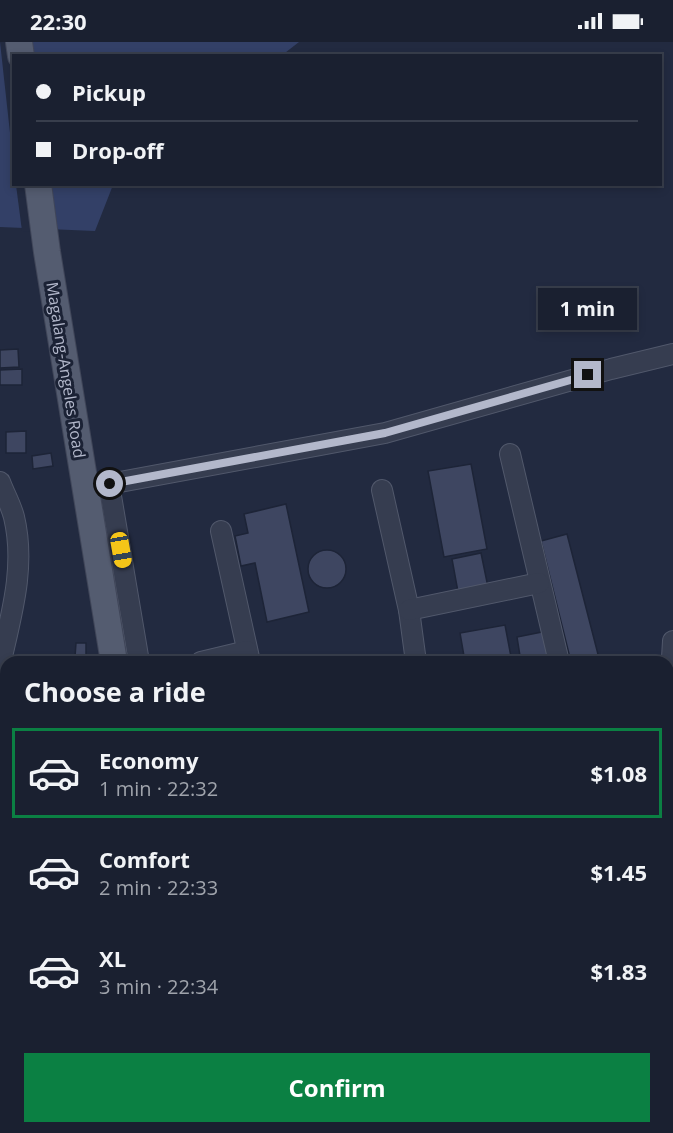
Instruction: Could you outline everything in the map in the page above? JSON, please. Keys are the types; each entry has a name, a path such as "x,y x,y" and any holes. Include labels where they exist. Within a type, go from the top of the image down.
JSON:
{"main road":[{"name":"Magalang-Angeles Road","path":"38,186 113,656"}],"street":[{"path":"138,656 110,484 385,433 611,369 673,354"},
{"path":"510,454 557,656"},
{"path":"0,482 14,515 20,562 2,656"},
{"path":"382,490 409,610 415,656"},
{"path":"222,531 248,656"},
{"path":"409,610 539,583"},
{"path":"672,656 673,641"}],"water":[{"path":"0,42 299,42 284,54 12,54 12,186 113,186 95,231 0,227"}],"pier":[{"path":"0,42 32,42 17,54 12,54 12,151"},
{"path":"16,186 49,186 55,232 22,231"}],"building":[{"path":"18,349 19,367 0,368 0,350"},
{"path":"22,369 22,385 0,385 0,370"},
{"path":"26,431 26,453 6,453 6,432"},
{"path":"51,453 53,466 33,469 32,456"},
{"path":"471,464 487,549 444,557 428,471"},
{"path":"286,504 309,612 267,622 255,563 241,566 235,536 248,533 244,514"},
{"path":"567,534 598,656 570,656 541,541"},
{"path":"327,550 340,556 346,569 340,582 327,588 314,582 308,569 314,556"},
{"path":"481,553 488,587 458,592 452,559"},
{"path":"505,625 511,656 464,656 460,633"},
{"path":"547,631 551,656 520,656 517,637"},
{"path":"76,643 86,643 86,656 75,656"}],"route":[{"path":"110,484 385,433 588,375"}]}
